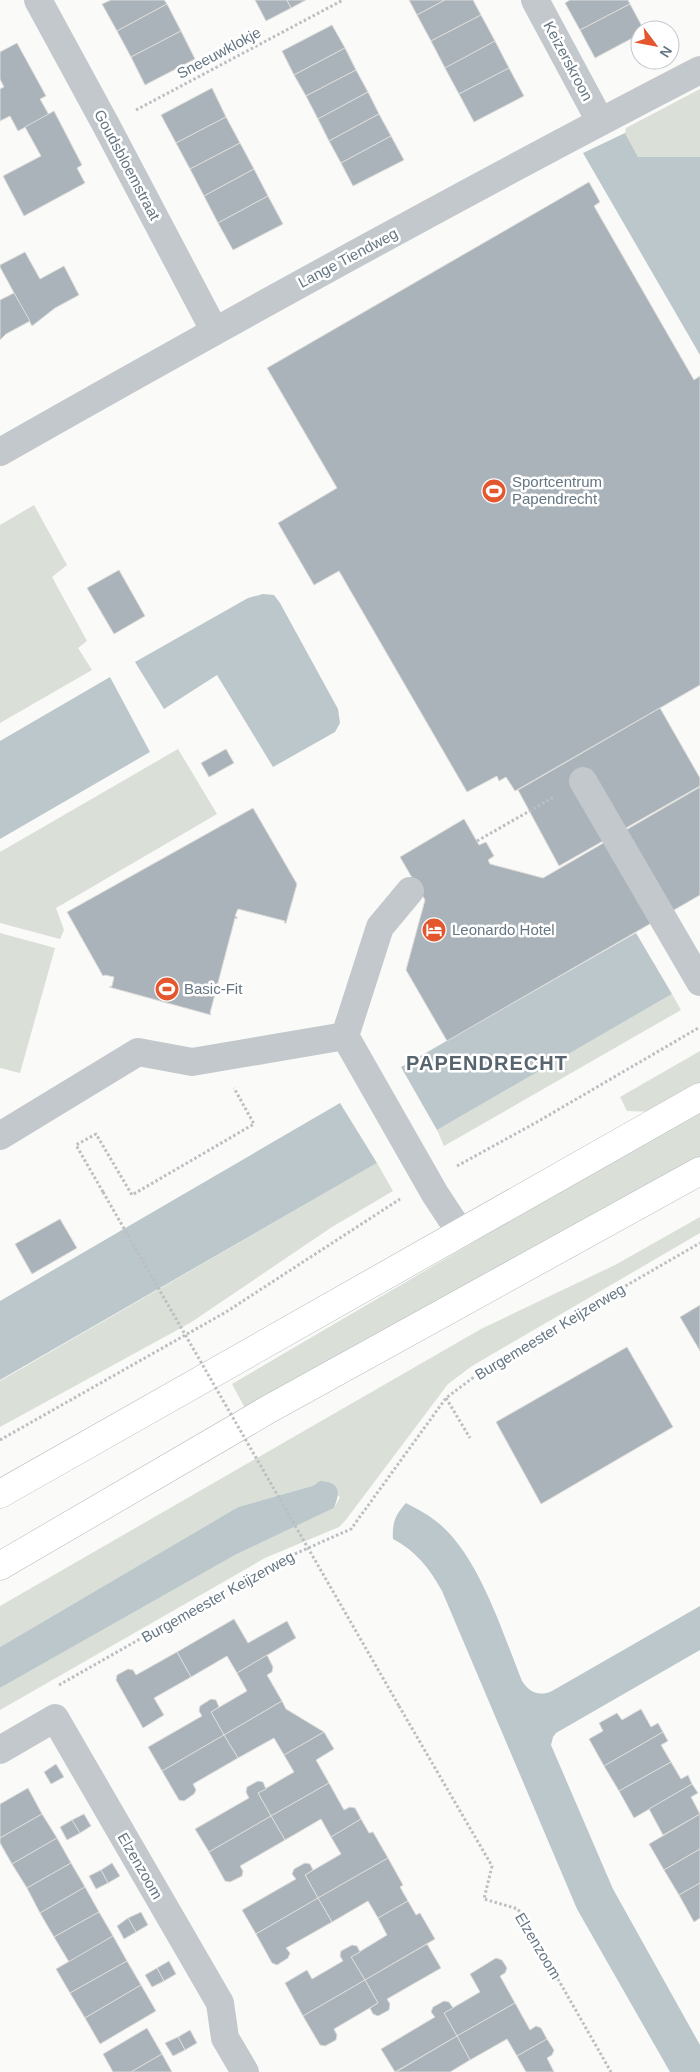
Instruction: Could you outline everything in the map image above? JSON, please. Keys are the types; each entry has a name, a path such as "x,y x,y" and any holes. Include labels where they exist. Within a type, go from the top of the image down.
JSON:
{"main road":[{"path":"0,1494 700,1097"},
{"path":"0,1566 278,1404 700,1171"}],"street":[{"name":"Goudsbloemstraat","path":"38,0 214,330"},
{"name":"Keizerskroon","path":"536,0 600,121"},
{"name":"Lange Tiendweg","path":"0,452 214,330 600,121 700,70"},
{"path":"583,781 700,982"},
{"path":"410,891 380,927 345,1036 426,1178 460,1232"},
{"path":"0,1136 138,1052 192,1062 345,1036"},
{"name":"Elzenzoom","path":"0,1750 55,1718 220,2003 225,2038 245,2072"}],"path":[{"name":"Sneeuwklokje","path":"106,125 343,0"},
{"path":"477,841 529,812"},
{"path":"0,1440 226,1312 426,1178 537,1122 700,1027"},
{"name":"Elzenzoom","path":"218,1059 254,1124 132,1195 96,1134 76,1145 492,1866 484,1899 518,1909 611,2072"},
{"name":"Burgemeester Keijzerweg","path":"58,1686 272,1564 350,1529 446,1398 494,1362 700,1243"},
{"path":"446,1398 470,1438"}],"shaded area":[{"path":"700,89 700,157 638,157 625,133 626,128"},
{"path":"625,133 638,157 700,157 700,355 583,153"},
{"path":"34,505 67,565 52,577 87,641 78,648 92,670 0,723 0,525"},
{"path":"263,594 274,595 280,603 338,709 340,723 335,732 273,767 217,675 164,709 135,662 248,598"},
{"path":"110,677 150,752 0,839 0,741"},
{"path":"178,749 217,814 56,908 64,930 60,939 0,923 0,852"},
{"path":"0,933 55,948 20,1073 0,1068"},
{"path":"636,933 672,994 437,1130 401,1067"},
{"path":"672,994 681,1010 444,1146 437,1130"},
{"path":"700,1051 700,1085 656,1112 627,1111 620,1097"},
{"path":"340,1103 377,1163 0,1380 0,1301"},
{"path":"700,1114 700,1157 580,1227 245,1408 232,1384 515,1218"},
{"path":"377,1163 393,1191 332,1227 190,1323 0,1427 0,1381"},
{"path":"700,1217 700,1233 472,1366 448,1384 339,1527 265,1558 0,1710 0,1688 235,1555 334,1508 340,1497 316,1483 312,1486 238,1507 0,1647 0,1606 481,1329 615,1265"},
{"path":"320,1481 332,1484 337,1489 338,1493 334,1508 235,1555 0,1688 0,1647 238,1507 312,1486"},
{"path":"406,1503 440,1524 469,1560 490,1600 522,1681 531,1691 543,1694 552,1691 700,1606 700,1650 556,1733 551,1745 613,1889 700,2045 700,2072 670,2072 577,1909 442,1591 422,1561 409,1549 393,1539 395,1520 399,1511"}],"building":[{"path":"111,0 164,0 167,4 117,31 102,4"},
{"path":"255,0 287,0 291,8 266,21"},
{"path":"287,0 306,0 291,8"},
{"path":"409,0 445,0 417,15"},
{"path":"445,0 473,0 481,15 431,41 417,15"},
{"path":"570,0 628,0 630,4 580,30 565,3"},
{"path":"167,4 181,31 131,57 117,31"},
{"path":"630,4 639,20 630,20 630,39 595,58 580,30"},
{"path":"481,15 495,41 445,68 431,41"},
{"path":"332,25 345,48 294,75 282,51"},
{"path":"181,31 195,59 145,85 131,57"},
{"path":"495,41 509,68 459,94 445,68"},
{"path":"17,43 46,96 40,99 49,115 18,131 10,116 0,121 0,89 4,87 0,79 0,52"},
{"path":"345,48 356,70 306,96 294,75"},
{"path":"509,68 524,96 474,122 459,94"},
{"path":"356,70 368,92 318,119 306,96"},
{"path":"212,88 226,117 176,143 161,115"},
{"path":"368,92 379,114 329,141 318,119"},
{"path":"54,111 82,165 77,168 85,183 24,216 3,176 41,156 25,127"},
{"path":"379,114 391,136 341,163 329,141"},
{"path":"226,117 240,143 190,169 176,143"},
{"path":"391,136 404,160 353,186 341,163"},
{"path":"240,143 254,169 204,196 190,169"},
{"path":"254,169 268,196 218,223 204,196"},
{"path":"589,182 600,202 594,206 694,380 700,376 700,685 515,791 506,777 499,781 497,776 467,792 339,571 314,585 278,523 337,488 267,368"},
{"path":"268,196 283,224 233,250 218,223"},
{"path":"25,252 40,279 64,266 79,295 55,308 32,326 0,267 0,265"},
{"path":"14,293 30,321 6,334 0,340 0,300"},
{"path":"119,570 145,616 114,634 87,588"},
{"path":"660,708 700,778 700,786 559,866 518,790"},
{"path":"226,749 234,763 209,777 201,763"},
{"path":"700,787 700,895 447,1041 406,970 425,900 400,857 464,819 479,845 486,842 494,856 488,860 490,864 543,878"},
{"path":"253,808 297,884 286,923 284,923 285,921 238,909 211,1015 109,987 112,986 114,977 103,976 67,912"},
{"path":"60,1219 77,1248 32,1274 15,1244"},
{"path":"700,1305 700,1351 680,1317"},
{"path":"627,1347 673,1427 541,1504 496,1422"},
{"path":"234,1619 248,1643 287,1621 296,1638 237,1673 227,1656 191,1677 177,1652"},
{"path":"177,1652 191,1677 154,1698 164,1715 143,1728 116,1680 117,1675 128,1669 133,1670 136,1675"},
{"path":"267,1655 273,1667 272,1672 267,1675 282,1701 224,1735 211,1712 247,1691 237,1673"},
{"path":"211,1699 216,1700 219,1707 211,1712 224,1735 162,1771 148,1747 202,1716 199,1711 200,1706"},
{"path":"282,1701 286,1709 324,1732 284,1755 274,1738 238,1758 224,1735"},
{"path":"641,1709 651,1727 658,1723 663,1732 604,1766 589,1739 603,1731 599,1723 617,1713 622,1720"},
{"path":"324,1732 334,1749 316,1760 329,1783 271,1816 258,1793 294,1772 284,1755"},
{"path":"663,1732 668,1741 661,1745 671,1762 619,1791 604,1766"},
{"path":"224,1735 238,1758 193,1784 196,1790 194,1794 184,1801 179,1800 162,1771"},
{"path":"671,1762 681,1779 688,1775 692,1784 634,1818 619,1791"},
{"path":"56,1764 64,1777 51,1784 44,1772"},
{"path":"258,1781 263,1782 266,1789 258,1793 271,1816 209,1852 195,1829 249,1798 246,1792 247,1787"},
{"path":"329,1783 344,1810 350,1807 355,1808 361,1819 331,1837 321,1819 285,1840 271,1816"},
{"path":"692,1784 698,1793 691,1797 700,1814 663,1835 649,1809"},
{"path":"28,1788 42,1814 0,1838 0,1804"},
{"path":"42,1814 57,1838 12,1864 0,1843 0,1838"},
{"path":"84,1814 91,1826 80,1833 72,1820"},
{"path":"700,1814 700,1849 664,1870 649,1844"},
{"path":"271,1816 285,1840 240,1866 243,1871 242,1876 230,1882 225,1881 209,1852"},
{"path":"361,1819 369,1833 373,1832 388,1858 318,1898 305,1875 341,1854 331,1837"},
{"path":"72,1820 80,1833 67,1840 60,1827"},
{"path":"57,1838 71,1863 27,1888 12,1864"},
{"path":"700,1849 700,1883 679,1895 664,1870"},
{"path":"388,1858 403,1885 400,1887 408,1901 378,1918 368,1901 332,1922 318,1898"},
{"path":"71,1863 85,1887 40,1913 27,1888"},
{"path":"112,1863 120,1876 108,1883 101,1870"},
{"path":"305,1863 310,1864 313,1870 305,1875 318,1898 256,1934 242,1910 296,1879 292,1874 294,1869"},
{"path":"101,1870 108,1883 96,1889 89,1876"},
{"path":"700,1883 700,1918 694,1922 679,1895"},
{"path":"85,1887 99,1912 54,1937 40,1913"},
{"path":"318,1898 332,1922 286,1948 290,1953 288,1958 277,1965 272,1963 256,1934"},
{"path":"408,1901 416,1915 420,1913 435,1939 365,1980 351,1957 387,1935 378,1918"},
{"path":"99,1912 113,1936 69,1962 54,1937"},
{"path":"141,1912 148,1925 136,1932 128,1918"},
{"path":"128,1918 136,1932 124,1939 117,1926"},
{"path":"113,1936 127,1961 70,1993 56,1969"},
{"path":"427,1944 441,1968 387,1999 390,2004 389,2010 378,2016 373,2014 370,2008 378,2003 365,1980"},
{"path":"352,1945 357,1946 360,1952 351,1957 365,1980 303,2016 285,1983 307,1970 312,1979 343,1961 340,1956 341,1951"},
{"path":"496,1958 502,1960 507,1968 505,1973 500,1976 515,2003 457,2036 444,2013 480,1992 470,1974"},
{"path":"127,1961 141,1985 85,2018 70,1993"},
{"path":"169,1961 176,1974 164,1981 157,1968"},
{"path":"157,1968 164,1981 152,1987 145,1975"},
{"path":"365,1980 378,2003 334,2029 337,2035 336,2040 325,2046 320,2045 303,2016"},
{"path":"141,1985 156,2011 100,2044 85,2018"},
{"path":"444,2001 449,2002 453,2008 444,2013 457,2036 395,2072 381,2049 435,2017 431,2012 433,2007"},
{"path":"515,2003 530,2030 536,2026 541,2028 547,2039 517,2056 507,2039 470,2060 457,2036"},
{"path":"147,2028 162,2054 131,2072 113,2072 103,2054"},
{"path":"190,2030 197,2043 185,2050 178,2037"},
{"path":"457,2036 470,2060 450,2072 396,2072"},
{"path":"178,2037 185,2050 173,2056 165,2043"},
{"path":"547,2039 554,2050 552,2055 547,2058 554,2072 526,2072 517,2056"},
{"path":"162,2054 172,2072 131,2072"}],"place":[{"name":"Sportcentrum Papendrecht","path":"494,491"},
{"name":"Leonardo Hotel","path":"434,930"},
{"name":"Basic-Fit","path":"167,989"}],"district":[{"name":"PAPENDRECHT","path":"487,1063"}]}
